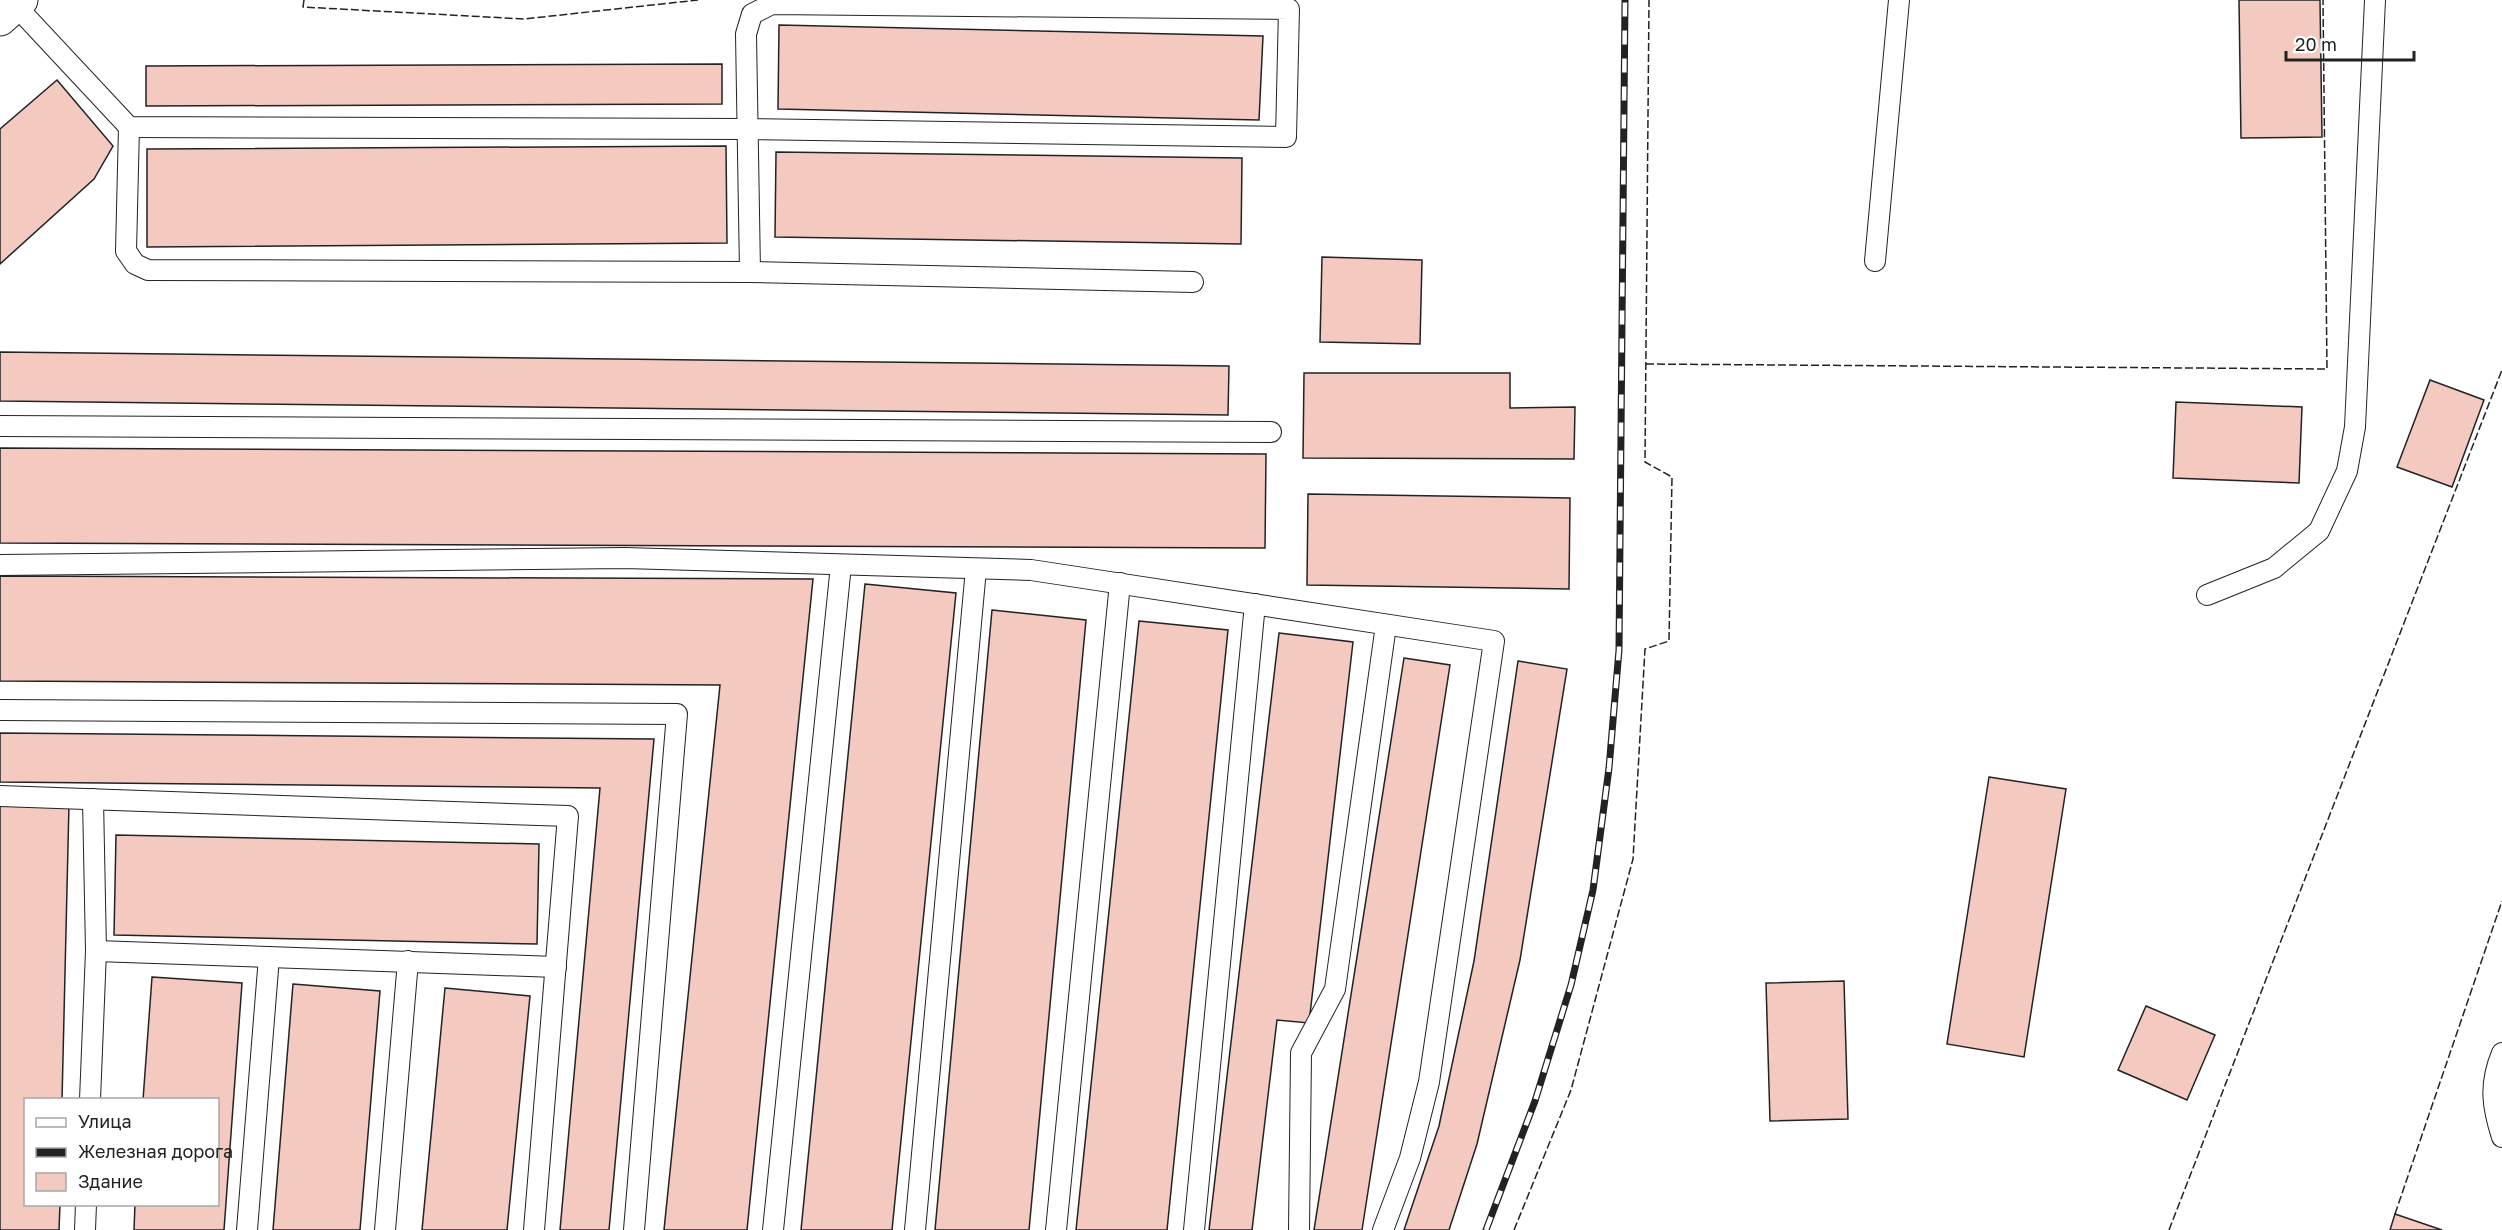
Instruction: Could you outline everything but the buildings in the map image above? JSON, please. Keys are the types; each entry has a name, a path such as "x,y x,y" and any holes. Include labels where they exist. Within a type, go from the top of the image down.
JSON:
{"lane":[{"path":"1875,261 1899,0"},
{"path":"2207,595 2274,568 2319,531 2347,471 2355,427 2375,0"},
{"path":"12,8 129,127 747,129 1286,137 1290,9 772,4 752,14 746,34 747,129 750,272"},
{"path":"129,127 126,251 135,264 148,270 750,272 1193,282"},
{"path":"0,426 1271,432"},
{"path":"0,565 625,558 1031,570 1494,641 1429,1082 1410,1158 1383,1230"},
{"path":"774,1230 841,565"},
{"path":"915,1230 976,568"},
{"path":"1056,1230 1120,583"},
{"path":"1194,1230 1255,604"},
{"path":"1299,1230 1301,1053 1335,989 1386,624"},
{"path":"0,710 677,714 634,1230"},
{"path":"0,796 568,816 534,1230"},
{"path":"90,1098 96,951 93,799"},
{"path":"96,951 556,966"},
{"path":"247,1230 269,957"},
{"path":"385,1230 408,962"},
{"path":"2502,1053 2494,1071 2493,1109 2502,1137"},
{"path":"85,1230 86,1206"}],"railway":[{"path":"1486,1230 1535,1101 1571,985 1593,890 1609,768 1619,650 1625,0"}],"fence":[{"path":"304,0 303,7 524,19 698,0"},
{"path":"1514,1230 1571,1090 1633,859 1645,649 1669,641 1672,477 1645,462 1649,0"},
{"path":"1646,364 2327,369 2323,0"},
{"path":"2169,1230 2502,370"},
{"path":"2395,1214 2502,901"}]}
